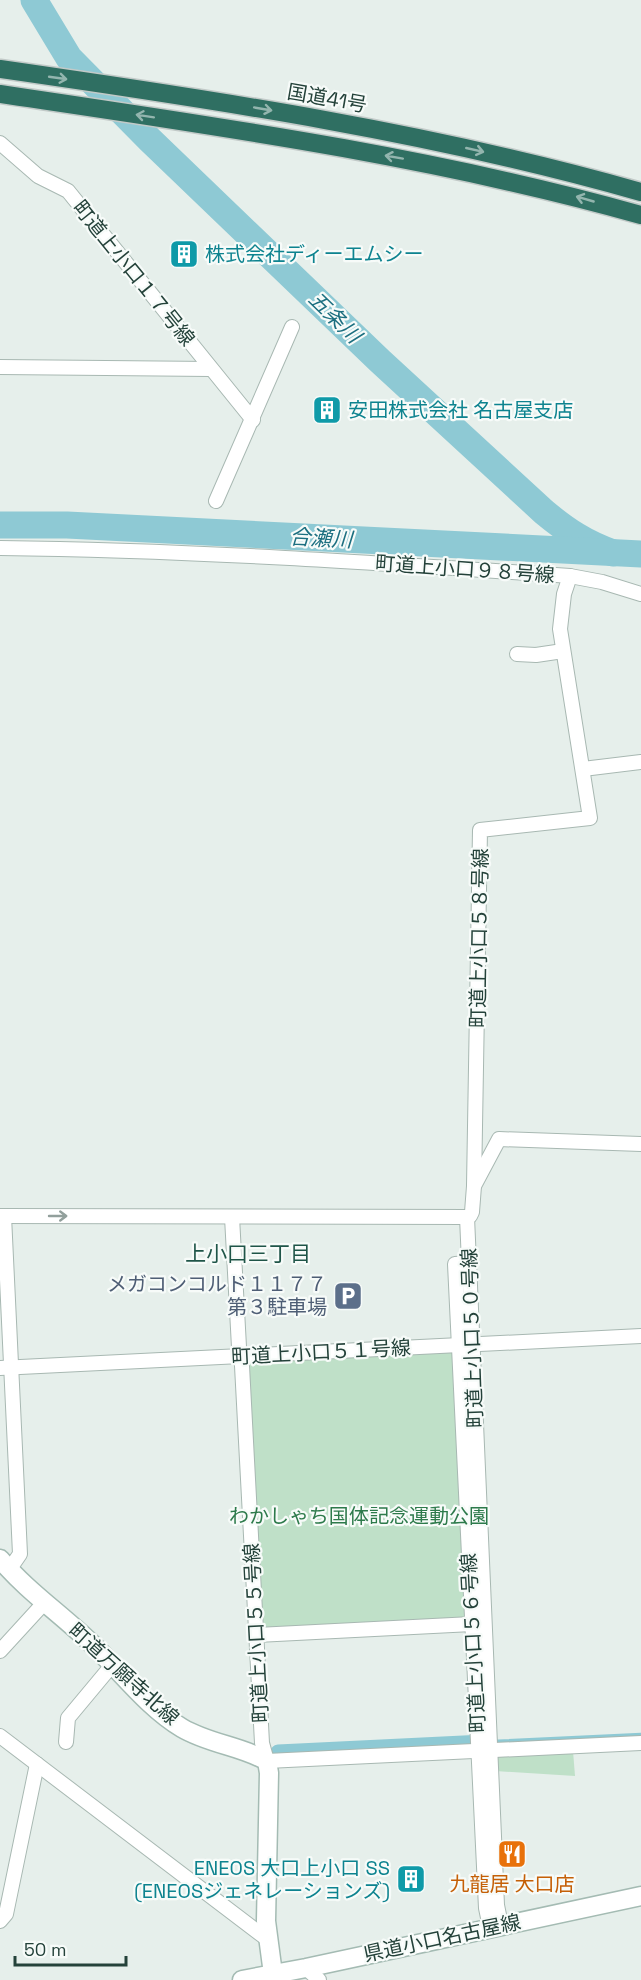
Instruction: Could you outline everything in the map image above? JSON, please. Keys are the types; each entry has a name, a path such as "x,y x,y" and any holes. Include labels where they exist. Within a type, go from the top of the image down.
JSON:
{"highway":[{"name":"国道41号","path":"0,69 206,99 435,140 568,171 641,192"},
{"path":"0,94 203,124 438,165 566,194 641,215"}],"street":[{"name":"町道上小口１７号線","path":"0,143 43,180 68,191 253,420"},
{"path":"216,501 292,327"},
{"path":"0,367 211,369"},
{"name":"町道上小口９８号線","path":"0,548 182,553 570,576 602,582 641,594"},
{"name":"町道上小口５８号線","path":"474,1186 480,830 590,818 560,629 564,594 570,576"},
{"path":"517,654 536,656 563,651"},
{"path":"583,769 641,762"},
{"path":"474,1186 499,1139 641,1144"},
{"name":"町道上小口５０号線","path":"468,1263 466,1217 472,1212 474,1186"},
{"path":"5,1565 20,1554 6,1368 2,1216 466,1217"},
{"name":"町道上小口５５号線","path":"232,1218 262,1743 267,1761"},
{"name":"町道上小口５６号線","path":"468,1263 455,1264 465,1345 483,1750 486,1908 496,1926"},
{"name":"町道上小口５１号線","path":"6,1368 641,1336"},
{"name":"町道万願寺北線","path":"5,1565 113,1664 157,1710 174,1723 214,1743 257,1755 267,1761"},
{"path":"1,1649 44,1603"},
{"path":"257,1635 478,1625"},
{"path":"66,1742 68,1718 113,1664"},
{"path":"0,1736 267,1939"},
{"path":"273,1977 266,1921 267,1761 641,1743"},
{"path":"0,1921 6,1914 37,1764"},
{"name":"県道小口名古屋線","path":"242,1980 313,1974 496,1926 641,1896"}],"green space":[{"name":"わかしゃち国体記念運動公園","path":"455,1352 468,1620 269,1630 263,1626 248,1366 252,1362"},
{"path":"573,1751 575,1776 495,1771 495,1755"}],"waterway":[{"name":"五条川","path":"34,0 69,58 150,140 380,361 544,512 577,536 613,553"},
{"name":"合瀬川","path":"0,525 67,525 641,554"},
{"path":"493,1742 641,1735"},
{"path":"278,1752 484,1742"}],"place":[{"name":"株式会社ディーエムシー","path":"184,254"},
{"name":"安田株式会社 名古屋支店","path":"327,410"},
{"name":"メガコンコルド１１７７ 第３駐車場","path":"348,1296"},
{"name":"九龍居 大口店","path":"512,1854"},
{"name":"ENEOS 大口上小口 SS (ENEOSジェネレーションズ)","path":"411,1879"}],"district":[{"name":"上小口三丁目","path":"248,1253"}]}
